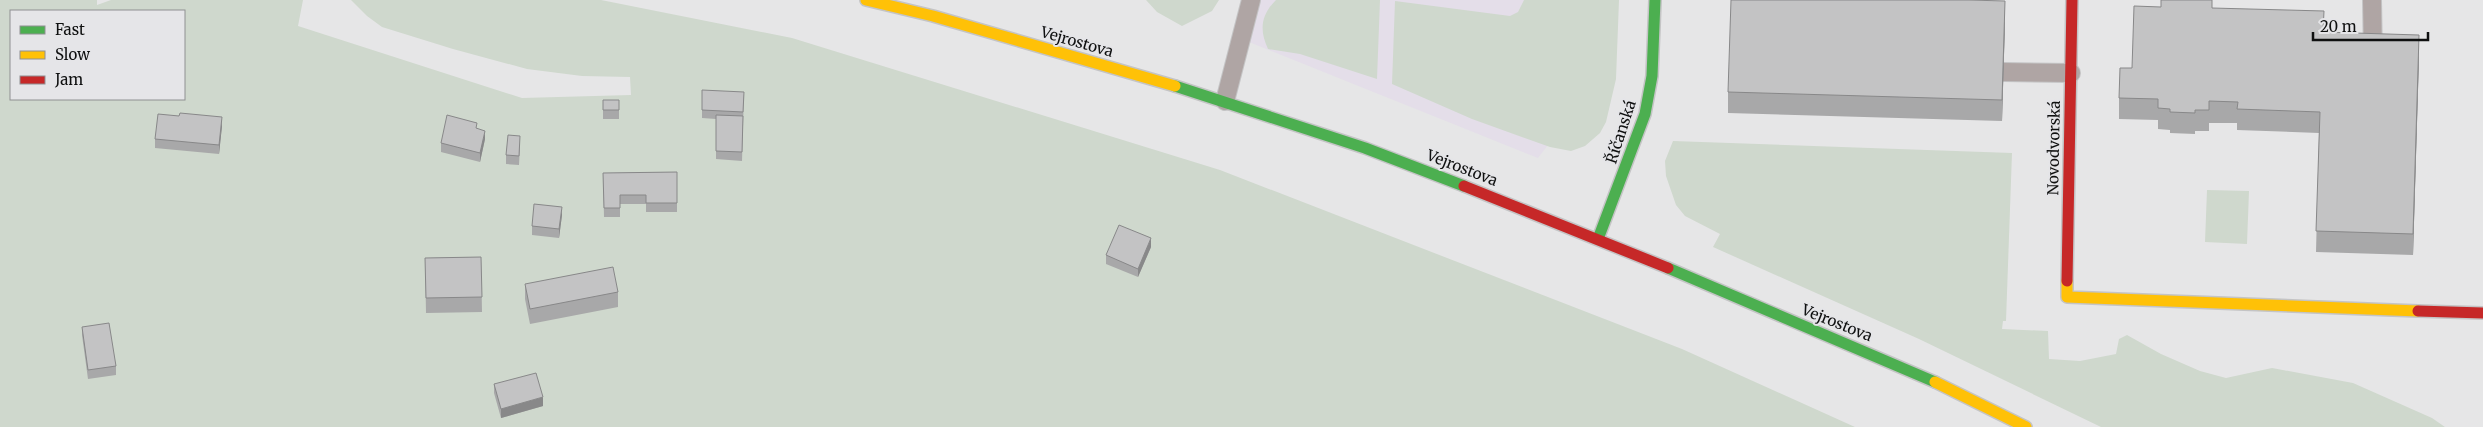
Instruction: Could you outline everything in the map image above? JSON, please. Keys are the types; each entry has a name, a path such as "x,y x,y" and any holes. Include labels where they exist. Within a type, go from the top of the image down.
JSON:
{"street":[{"name":"Vejrostova","path":"866,0 933,16 1225,101 1365,148 1598,239 1909,369 2026,427"},
{"name":"Říčanská","path":"1598,239 1645,114 1652,76 1655,0"},
{"name":"Novodvorská","path":"2072,0 2067,296 2483,313"}],"lane":[{"path":"1225,101 1251,0"},
{"path":"2372,0 2372,56"},
{"path":"2004,72 2070,73"}],"shaded area":[{"path":"0,0 97,0 97,5 111,0 303,0 298,26 522,98 631,95 630,77 582,76 527,69 453,49 382,27 367,16 351,0 601,0 792,38 1220,170 1682,349 1855,427 0,427"},
{"path":"1146,0 1219,0 1212,11 1182,26 1157,12"},
{"path":"1251,0 1602,0 1599,79 1538,158 1249,42"},
{"path":"1276,0 1380,0 1377,79 1300,54 1268,49 1263,35 1263,23 1267,11"},
{"path":"1524,0 1619,0 1616,79 1606,122 1600,133 1585,146 1571,151 1550,147 1472,119 1392,84 1395,1 1510,16 1518,12"},
{"path":"1673,141 2012,153 2006,321 2003,321 2002,329 2048,331 2049,359 2080,361 2116,354 2119,339 2127,335 2161,354 2200,371 2226,378 2272,368 2353,383 2432,418 2445,427 2101,427 1919,339 1713,247 1720,234 1685,216 1676,205 1666,176 1665,161"},
{"path":"2207,190 2249,191 2247,244 2205,242"}],"building":[{"path":"1731,0 2005,1 2002,100 1728,92"},
{"path":"2161,0 2212,0 2212,8 2324,11 2323,32 2419,35 2413,234 2316,231 2320,112 2237,109 2238,102 2209,101 2209,110 2195,110 2195,113 2170,112 2170,109 2158,108 2158,99 2119,98 2120,68 2132,68 2134,6 2161,7"},
{"path":"702,90 744,92 743,112 702,110"},
{"path":"603,100 619,100 619,110 603,110"},
{"path":"180,113 222,117 219,145 155,139 158,114 179,116"},
{"path":"447,115 477,123 476,128 485,131 480,153 441,143"},
{"path":"716,115 743,116 742,152 716,151"},
{"path":"508,135 520,136 519,156 506,155"},
{"path":"677,172 677,203 646,203 646,195 620,195 620,208 604,208 603,173"},
{"path":"534,204 562,207 559,229 532,226"},
{"path":"1119,225 1151,238 1138,269 1106,255"},
{"path":"481,257 482,297 426,298 425,258"},
{"path":"613,267 618,292 530,309 525,284"},
{"path":"109,323 116,366 88,370 82,327"},
{"path":"536,373 543,397 501,409 494,384"}],"traffic: fast":[{"path":"1598,239 1645,114 1652,76 1655,0"},
{"path":"1175,86 1365,148 1464,186"},
{"path":"1668,268 1935,382"}],"traffic: slow":[{"path":"866,0 933,16 1175,86"},
{"path":"2067,281 2067,297 2418,311"},
{"path":"1935,382 2026,427"}],"traffic: jam":[{"path":"2067,281 2072,0"},
{"path":"1464,186 1668,268"},
{"path":"2418,311 2483,313"}]}
